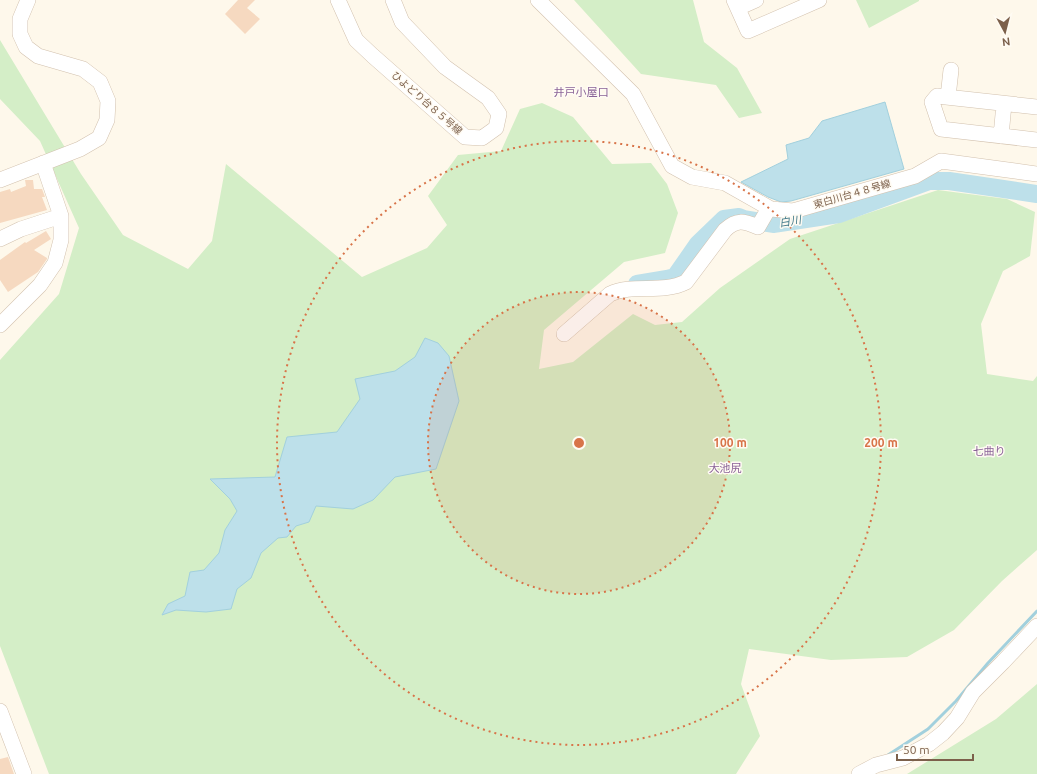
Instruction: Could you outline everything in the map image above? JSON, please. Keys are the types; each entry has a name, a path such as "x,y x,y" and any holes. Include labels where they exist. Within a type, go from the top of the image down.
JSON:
{"street":[{"path":"0,180 80,149 98,138 107,120 108,101 100,82 83,69 38,56 26,47 20,34 20,19 28,0"},
{"name":"ひよどり台８５号線","path":"338,0 356,40 465,137 482,138 496,128 499,114 488,98 445,67 402,22 393,0"},
{"name":"東白川台４８号線","path":"538,0 633,94 672,166 692,177 725,183 768,208 792,211 915,176 941,161 1037,174"},
{"path":"756,0 736,4 748,31 819,0"},
{"path":"948,97 951,70"},
{"path":"1037,107 937,96 932,102 941,129 1037,140"},
{"path":"1001,136 1004,104"},
{"path":"0,325 40,285 55,263 61,240 60,216 43,163"},
{"path":"564,334 610,294 624,290 676,287 686,282 725,230 732,224 744,222 758,227 768,208"},
{"path":"0,239 21,229 60,216"},
{"path":"859,774 876,765 903,758 929,744 943,733 957,718 973,692 1037,626"},
{"path":"0,711 24,774"}],"green space":[{"path":"574,0 693,0 704,42 737,68 762,113 739,118 716,85 641,74"},
{"path":"856,0 919,0 919,1 869,28"},
{"path":"0,40 81,174 123,235 188,269 212,241 226,164 362,277 427,248 447,225 428,196 458,155 501,151 520,109 542,103 573,117 612,164 651,163 667,184 678,213 665,253 624,262 544,330 539,369 573,362 633,314 655,325 682,322 720,288 790,239 938,190 1007,199 1035,212 1030,256 1003,271 981,324 987,374 1033,381 1037,376 1037,550 1002,581 954,630 907,657 831,660 749,649 741,684 760,736 736,774 49,774 0,646 0,360 59,294 79,228 40,141 0,99"},
{"path":"1037,684 1037,774 907,774 996,719"}],"water":[{"path":"885,102 904,169 791,201 781,202 768,197 741,182 788,159 786,145 809,138 822,121"},
{"path":"425,338 438,343 449,356 459,401 436,469 395,477 373,500 353,509 316,506 309,522 296,526 287,537 278,538 261,553 251,578 237,589 231,609 206,612 176,610 162,615 168,604 185,596 190,572 204,570 219,553 225,530 237,511 230,499 210,479 275,477 287,437 337,432 360,399 355,379 395,371 415,357"}],"building":[{"path":"238,0 255,0 247,8 260,19 245,34 225,14"},
{"path":"25,180 33,180 34,189 42,189 45,197 42,197 47,210 0,223 0,192 10,189 11,192 26,186"},
{"path":"46,231 51,239 34,250 47,259 38,272 8,292 0,280 0,260 25,242 26,243"},
{"path":"8,757 14,774 0,774 0,759"}],"waterway":[{"name":"白川","path":"637,284 675,277 698,244 724,219 739,217 773,224 839,214 929,181 949,181 1037,194"},
{"path":"888,755 928,729 956,701 988,663 1037,611"}],"district":[{"name":"井戸小屋口","path":"581,92"},
{"name":"七曲り","path":"989,451"},
{"name":"大池尻","path":"725,468"}]}
